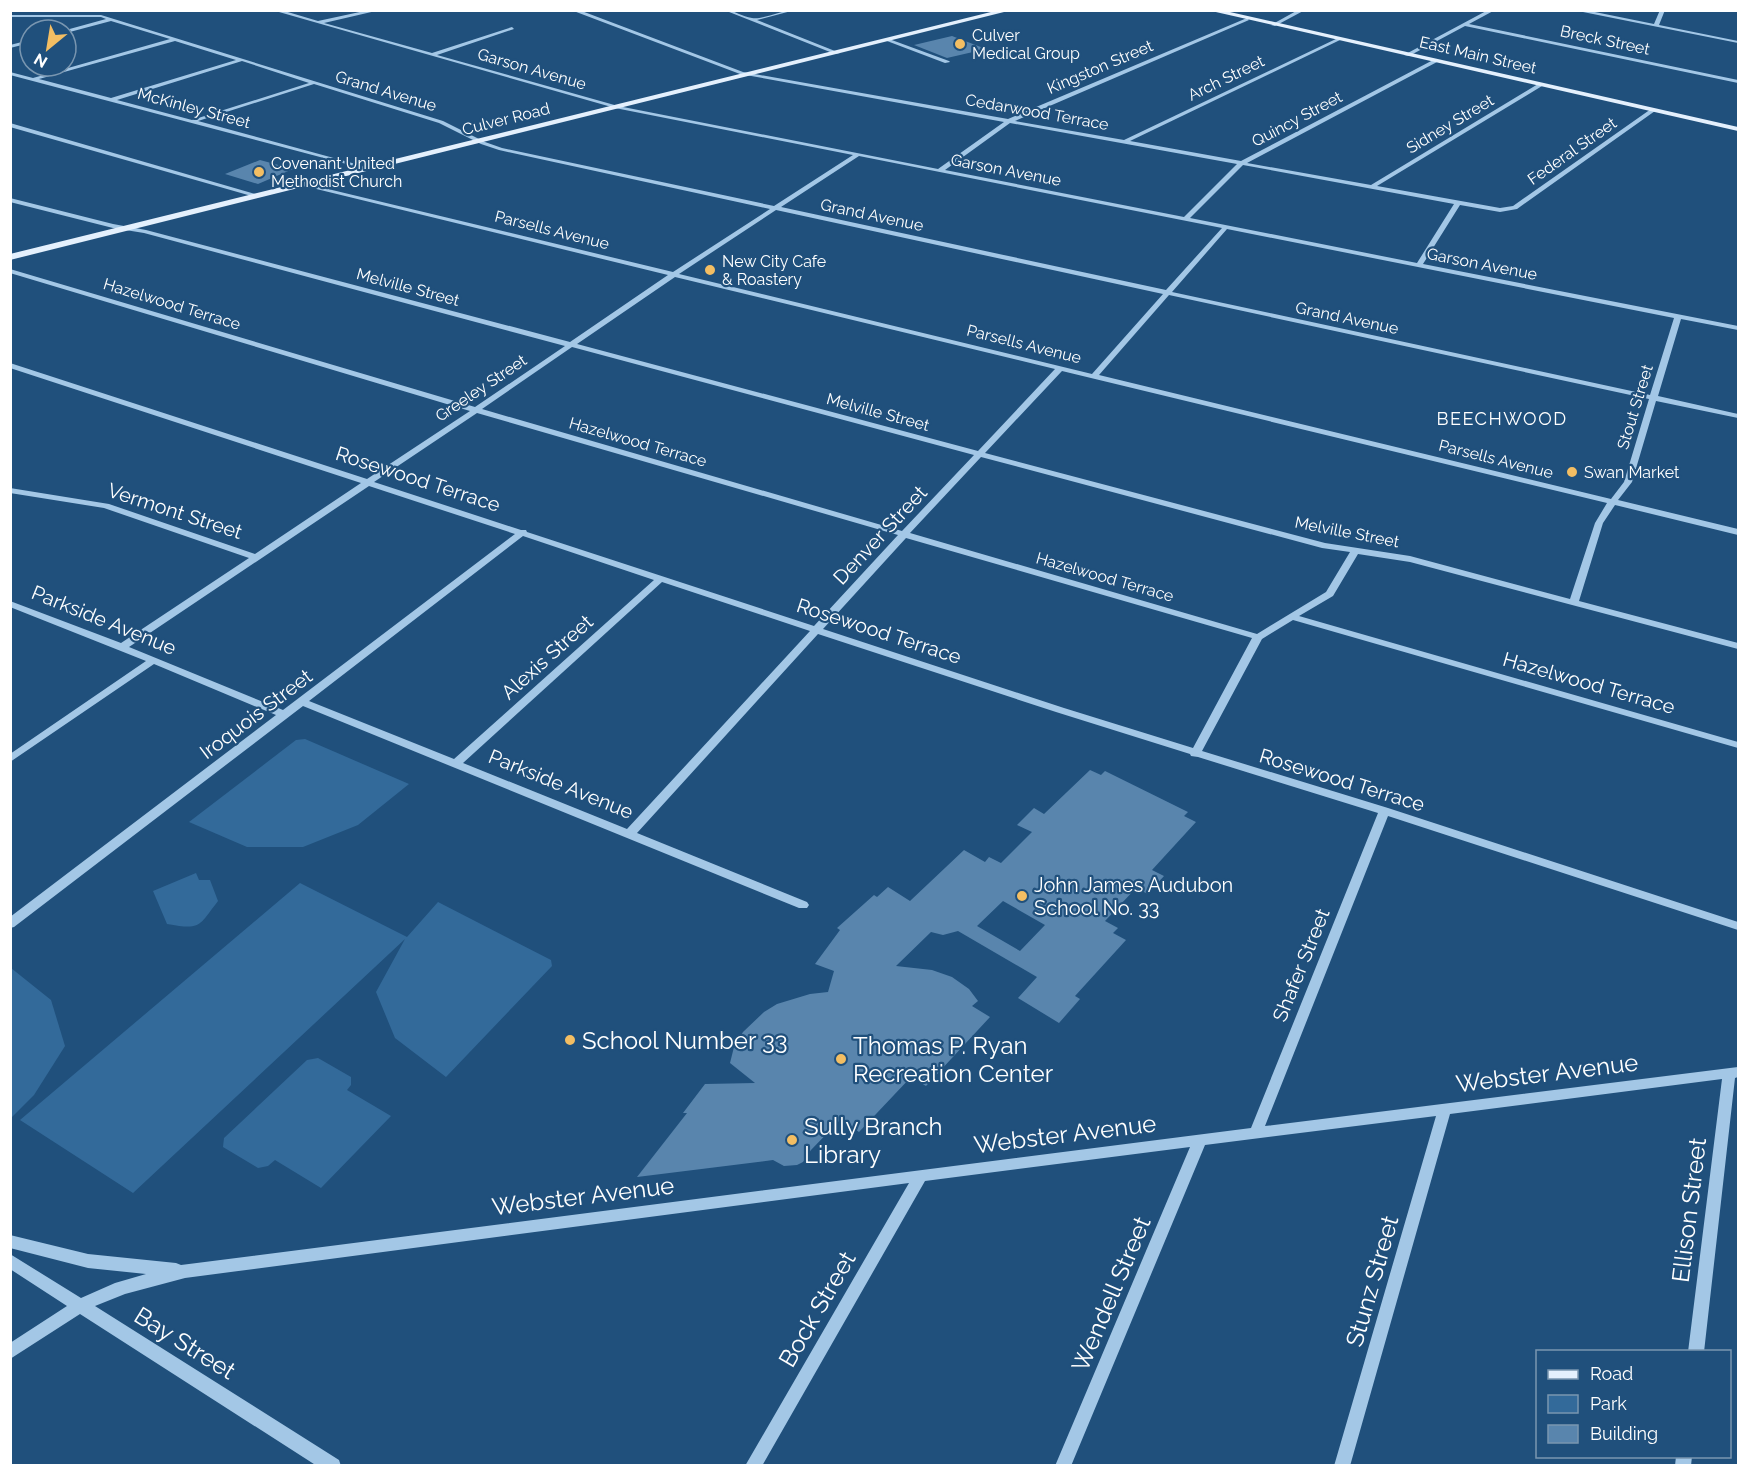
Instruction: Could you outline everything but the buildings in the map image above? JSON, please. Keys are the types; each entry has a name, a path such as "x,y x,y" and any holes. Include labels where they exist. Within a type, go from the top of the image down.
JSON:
{"main road":[{"name":"Culver Road","path":"10,257 1010,10"},
{"name":"East Main Street","path":"1210,10 1738,129"}],"street":[{"name":"Garson Avenue","path":"274,10 617,107 1738,328"},
{"path":"317,23 378,10"},
{"name":"Cedarwood Terrace","path":"573,10 727,69 750,74 1505,210"},
{"path":"726,10 837,53"},
{"path":"753,20 793,10"},
{"path":"1273,24 1303,10"},
{"path":"1407,55 1493,10"},
{"path":"1575,10 1738,42"},
{"path":"1656,26 1664,10"},
{"name":"Grand Avenue","path":"10,16 101,16 441,122 501,149 1738,416"},
{"path":"78,29 113,19"},
{"name":"Kingston Street","path":"939,171 1009,121 1247,19"},
{"name":"Breck Street","path":"1465,25 1738,82"},
{"path":"431,55 512,28"},
{"path":"33,79 175,39"},
{"name":"Arch Street","path":"1126,141 1338,39"},
{"path":"889,40 947,62"},
{"path":"110,100 242,60"},
{"name":"Quincy Street","path":"1185,219 1242,163 1435,61"},
{"name":"McKinley Street","path":"10,73 371,169"},
{"path":"192,122 313,82"},
{"name":"Sidney Street","path":"1373,186 1540,85"},
{"name":"Federal Street","path":"1505,210 1515,208 1653,110"},
{"path":"10,125 257,196"},
{"name":"Greeley Street","path":"122,647 673,275 857,155"},
{"name":"Parsells Avenue","path":"303,185 1738,532"},
{"name":"Melville Street","path":"10,200 129,228 1325,546 1410,559 1738,646"},
{"path":"1419,265 1458,202"},
{"path":"1094,376 1226,227"},
{"name":"Hazelwood Terrace","path":"10,271 476,410 1258,637"},
{"name":"Stout Street","path":"1575,602 1599,523 1628,482 1678,316"},
{"name":"Rosewood Terrace","path":"10,365 1195,753 1384,811 1738,926"},
{"name":"Denver Street","path":"630,833 903,535 1060,368"},
{"name":"Vermont Street","path":"13,494 106,506 256,557"},
{"name":"Iroquois Street","path":"10,924 523,532"},
{"path":"1195,753 1258,637 1330,594 1354,552"},
{"name":"Alexis Street","path":"457,763 661,578"},
{"name":"Parkside Avenue","path":"10,604 122,647 282,714"},
{"path":"10,616 22,609"},
{"name":"Hazelwood Terrace","path":"1291,617 1738,745"},
{"path":"10,759 154,660"},
{"name":"Parkside Avenue","path":"303,702 803,905"},
{"name":"Shafer Street","path":"1255,1134 1384,811"},
{"name":"Webster Avenue","path":"10,1352 81,1305 129,1284 185,1271 921,1174 1734,1073"},
{"name":"Ellison Street","path":"1696,1350 1734,1073"},
{"name":"Stunz Street","path":"1342,1466 1445,1109"},
{"name":"Wendell Street","path":"1063,1466 1200,1140"},
{"name":"Bock Street","path":"753,1466 921,1174"},
{"path":"10,1241 88,1261 185,1271"},
{"name":"Bay Street","path":"10,1261 333,1466"}],"green space":[{"path":"305,739 409,784 358,825 303,847 247,847 189,822 296,740"},
{"path":"196,873 199,880 210,880 218,901 198,924 186,927 167,924 153,891"},
{"path":"300,883 407,937 438,902 551,960 552,966 446,1077 395,1038 376,992 405,939 133,1193 20,1120"},
{"path":"11,968 51,1000 65,1046 34,1095 11,1118"},
{"path":"318,1058 351,1077 351,1085 347,1090 391,1116 321,1188 275,1160 268,1166 258,1168 223,1147 224,1138 307,1060"}],"place":[{"name":"Culver Medical Group","path":"960,44"},
{"name":"Covenant United Methodist Church","path":"259,172"},
{"name":"New City Cafe & Roastery","path":"710,270"},
{"name":"Swan Market","path":"1572,472"},
{"name":"John James Audubon School No. 33","path":"1022,896"},
{"name":"School Number 33","path":"570,1040"},
{"name":"Thomas P. Ryan Recreation Center","path":"841,1059"},
{"name":"Sully Branch Library","path":"792,1140"}],"district":[{"name":"BEECHWOOD","path":"1502,418"}]}
